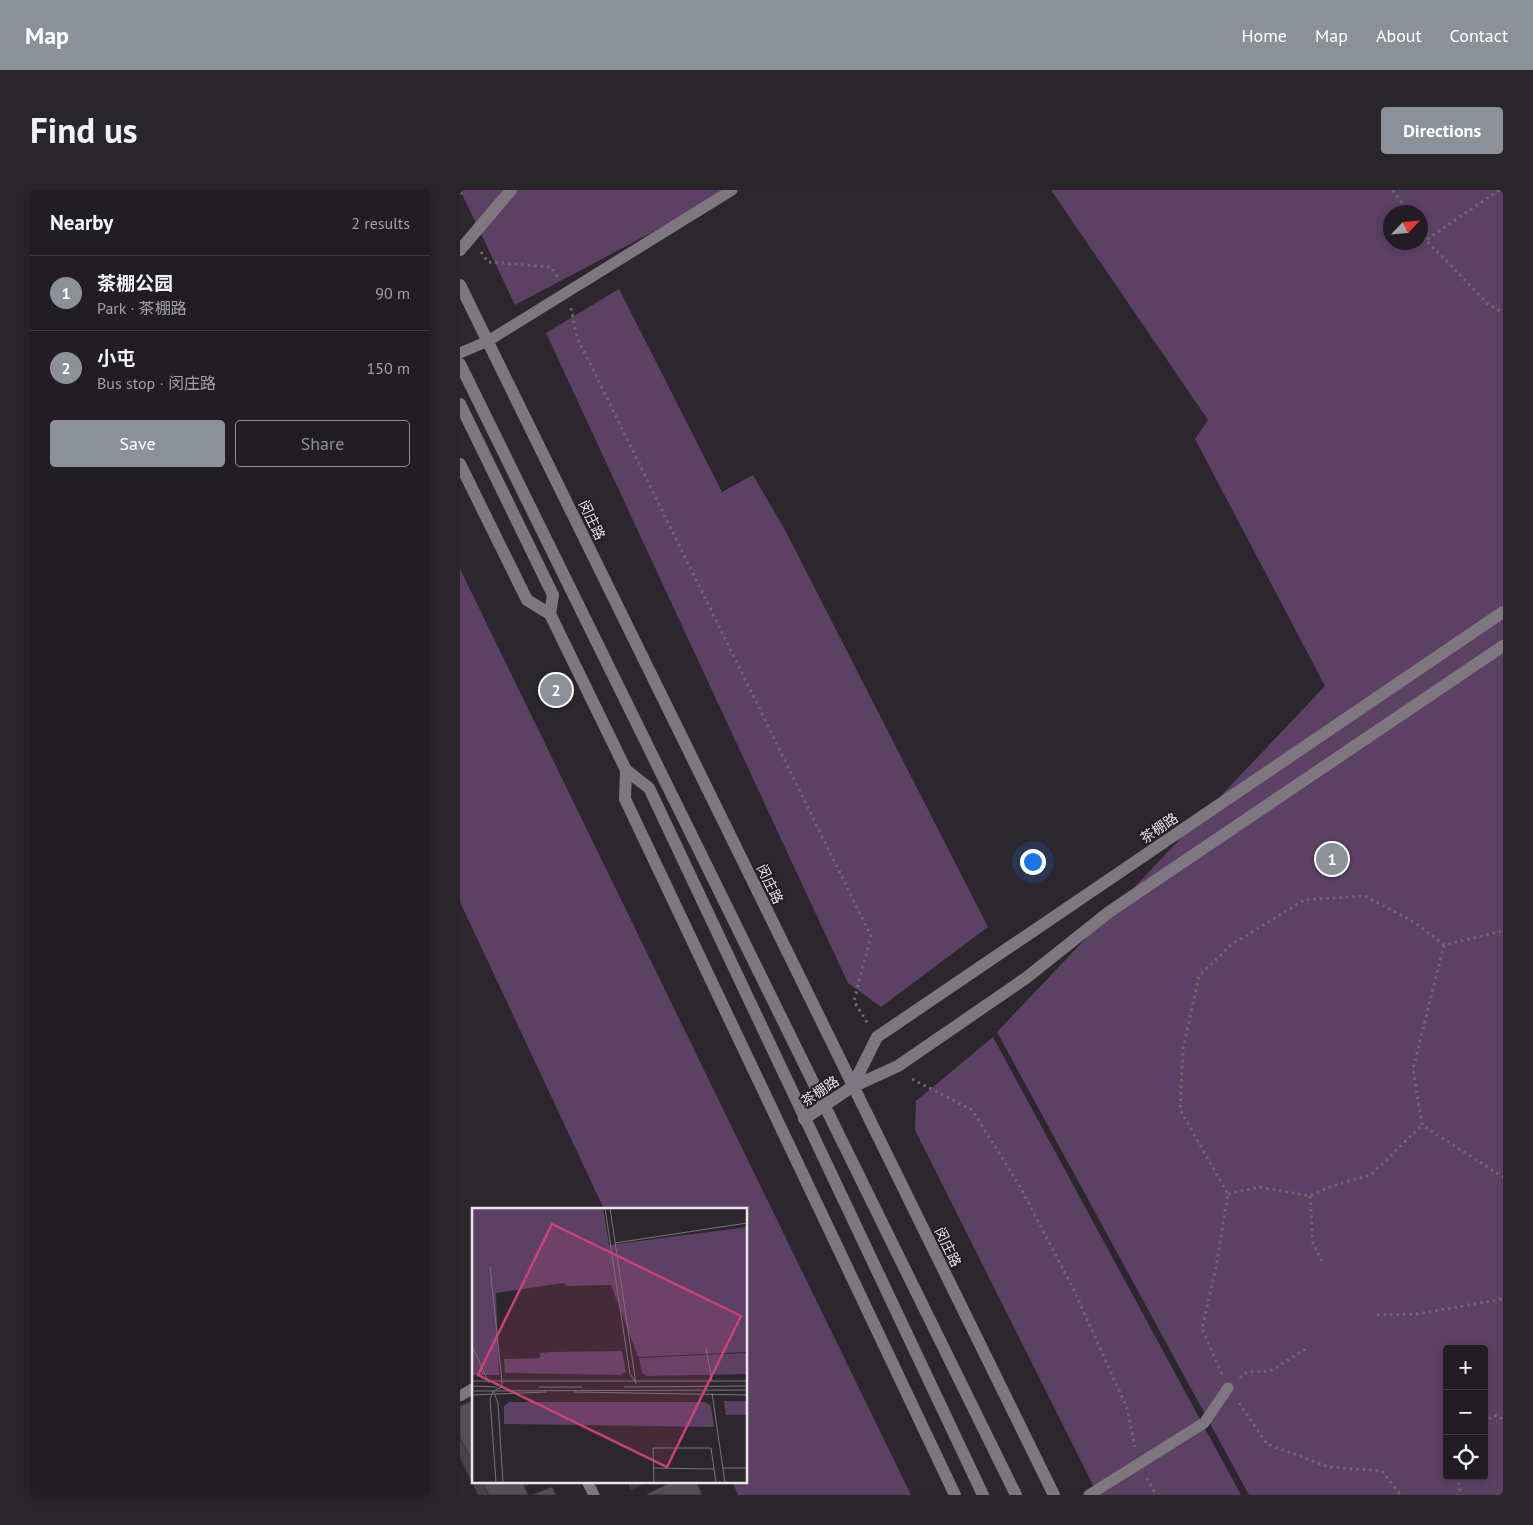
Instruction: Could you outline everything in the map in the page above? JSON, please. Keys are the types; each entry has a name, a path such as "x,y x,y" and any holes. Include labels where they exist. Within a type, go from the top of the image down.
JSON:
{"street":[{"path":"460,250 511,190"},
{"name":"闵庄路","path":"460,285 852,1087 1054,1495"},
{"path":"460,364 826,1105 1016,1495"},
{"path":"460,404 553,595 550,614"},
{"path":"460,464 527,600 550,614 626,770 649,788 983,1495"},
{"name":"茶棚路","path":"852,1087 877,1037 1503,612"},
{"name":"茶棚路","path":"804,1119 852,1087 898,1066 1026,978 1108,912 1503,646"},
{"path":"626,770 625,799 954,1495"}],"lane":[{"path":"460,353 488,342 732,190"},
{"path":"1089,1495 1204,1423 1228,1388"},
{"path":"460,1396 472,1389"},
{"path":"588,1482 594,1495"}],"path":[{"path":"460,194 464,190"},
{"path":"1393,190 1403,205"},
{"path":"1428,239 1499,190"},
{"path":"472,236 488,262 551,267 568,292 577,337 871,936 854,1001 877,1037"},
{"path":"1428,242 1488,304 1503,313"},
{"path":"1401,1495 1382,1471 1329,1467 1267,1444 1228,1388 1202,1329 1216,1267 1228,1194 1180,1110 1183,1048 1199,976 1231,945 1304,900 1365,896 1414,922 1444,945"},
{"path":"1444,945 1503,931"},
{"path":"1444,945 1413,1069 1422,1125 1503,1177"},
{"path":"905,1080 914,1079 972,1110 1018,1183 1072,1286 1127,1408 1139,1464"},
{"path":"1228,1194 1259,1187 1310,1196 1332,1186 1371,1175 1422,1125"},
{"path":"1310,1196 1313,1243 1323,1262"},
{"path":"1377,1315 1417,1314 1503,1299"},
{"path":"1228,1388 1247,1372 1270,1372 1306,1348"},
{"path":"1488,1420 1494,1416 1503,1419"},
{"path":"1457,1495 1460,1489 1458,1480"}],"shaded area":[{"path":"460,190 732,190 515,305"},
{"path":"1051,190 1503,190 1503,1495 1249,1495 997,1032 1325,686 1195,439 1208,420"},
{"path":"619,289 722,492 753,475 785,530 988,927 881,1007 848,983 546,333"},
{"path":"460,569 911,1495 738,1495 732,1482 748,1482 748,1208 604,1208 460,902"},
{"path":"993,1037 1241,1495 1098,1495 915,1130 916,1101"}],"building":[{"path":"472,1401 472,1461 460,1437 460,1406"},
{"path":"482,1482 522,1482 528,1495 489,1495"},
{"path":"672,1482 696,1482 702,1495 648,1495"},
{"path":"552,1487 556,1495 532,1495"}],"place":[{"name":"小屯","path":"556,690"},
{"name":"茶棚公园","path":"1332,859"}]}
